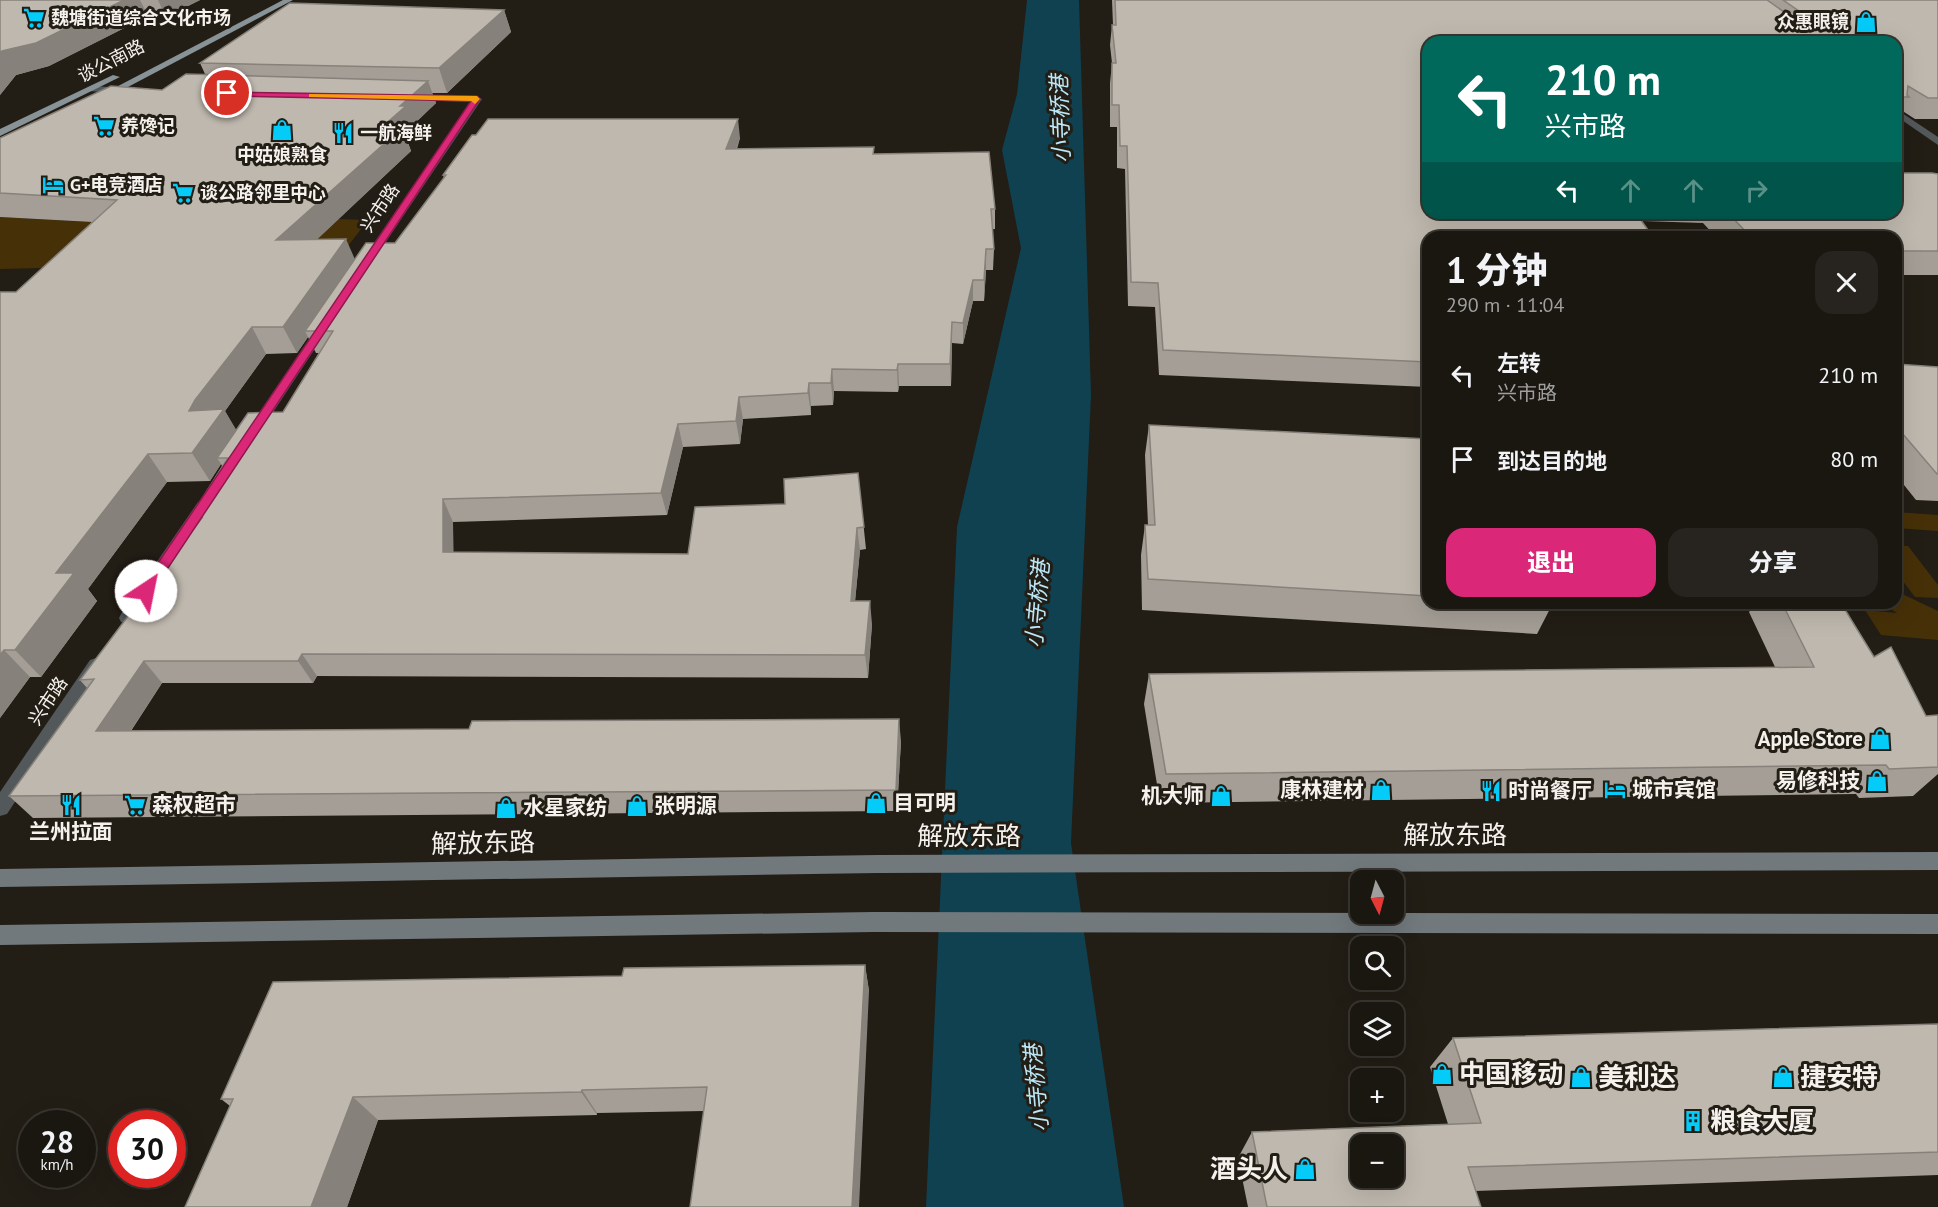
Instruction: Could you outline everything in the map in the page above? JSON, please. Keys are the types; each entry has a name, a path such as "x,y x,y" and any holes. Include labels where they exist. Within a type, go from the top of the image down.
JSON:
{"main road":[{"path":"257,5 267,0"},
{"name":"谈公南路","path":"94,101 289,0"},
{"name":"谈公南路","path":"0,133 123,74"},
{"name":"解放东路","path":"0,878 878,864 1938,861"},
{"path":"0,935 873,922 1938,924"}],"street":[{"path":"92,89 137,92"},
{"name":"兴市路","path":"357,276 477,99 406,97"},
{"path":"1902,116 1938,142"},
{"path":"245,443 331,315"},
{"path":"119,631 212,493"},
{"name":"兴市路","path":"0,808 106,650"}],"shaded area":[{"path":"0,217 231,230 307,218 368,220 338,259 299,262 0,269"},
{"path":"1902,512 1938,515 1938,531 1902,528"},
{"path":"1902,546 1908,546 1938,585 1938,598 1915,597 1902,580"},
{"path":"1902,594 1938,611 1938,640 1881,635 1865,610 1897,613 1891,609 1902,609"}],"water":[{"name":"小寺桥港","path":"1027,0 1079,0 1091,395 1071,843 1124,1207 926,1207 957,527 1021,248 1002,150 1017,94"}],"building":[{"path":"0,0 124,0 36,43 0,53"},
{"path":"1115,0 1767,0 1801,24 1813,24 1812,20 1783,0 1938,0 1938,98 1928,98 1908,86 1907,95 1909,97 1902,97 1902,36 1422,36 1422,219 1640,219 1649,231 1422,231 1422,362 1163,350 1158,283 1131,282 1127,146 1120,146 1119,105 1112,105 1112,63 1116,63 1112,25 1116,25"},
{"path":"290,3 504,10 439,68 200,63"},
{"path":"186,74 428,81 400,106 406,106 383,126 403,127 276,240 346,239 283,327 252,327 195,400 189,411 224,409 192,453 148,454 56,573 74,573 15,650 4,650 0,655 0,292 16,292 117,200 0,193 0,138 111,86 162,90"},
{"path":"488,119 738,119 726,149 874,147 873,154 989,152 995,209 991,209 994,249 986,249 984,280 973,280 963,323 952,322 950,364 898,364 897,370 832,369 831,383 809,383 808,393 739,397 736,421 678,424 661,493 443,499 443,552 688,554 695,507 785,504 784,479 858,473 864,527 857,528 851,601 870,601 865,655 302,654 298,661 144,661 96,731 469,729 472,721 899,719 896,790 9,796 94,679 80,680 202,518 189,519 228,458 217,458 248,413 283,412 333,331 305,331 366,243 395,243 446,175 443,175 472,135 476,135"},
{"path":"1902,173 1938,174 1938,251 1902,251 1902,231 1745,231 1734,219 1902,219"},
{"path":"1902,364 1938,367 1937,474 1902,433"},
{"path":"1149,425 1422,439 1422,596 1148,579 1145,525 1155,525"},
{"path":"1785,609 1845,609 1874,657 1891,647 1926,716 1938,715 1938,767 1889,769 1886,765 1166,774 1149,674 1814,667"},
{"path":"865,965 852,1207 690,1207 707,1087 353,1097 311,1207 185,1207 233,1099 221,1099 273,982 622,976 624,968"},
{"name":"粮食大厦","path":"1938,1024 1938,1152 1468,1167 1481,1207 1267,1207 1252,1132 1481,1123 1453,1038"}],"slow traffic":[{"path":"312,95 477,99 475,102"}],"place":[{"name":"魏塘街道综合文化市场","path":"34,18"},
{"name":"众惠眼镜","path":"1866,22"},
{"name":"养馋记","path":"104,126"},
{"name":"中姑娘熟食","path":"282,130"},
{"name":"一航海鲜","path":"343,133"},
{"name":"G+电竞酒店","path":"53,185"},
{"name":"谈公路邻里中心","path":"183,193"},
{"name":"Apple Store","path":"1880,739"},
{"name":"易修科技","path":"1877,781"},
{"name":"康林建材","path":"1381,790"},
{"name":"城市宾馆","path":"1615,790"},
{"name":"时尚餐厅","path":"1491,791"},
{"name":"机大师","path":"1221,796"},
{"name":"目可明","path":"876,803"},
{"name":"兰州拉面","path":"71,805"},
{"name":"森权超市","path":"135,805"},
{"name":"张明源","path":"637,806"},
{"name":"水星家纺","path":"506,808"},
{"name":"中国移动","path":"1442,1074"},
{"name":"美利达","path":"1581,1077"},
{"name":"捷安特","path":"1783,1077"},
{"name":"粮食大厦","path":"1693,1121"},
{"name":"酒头人","path":"1305,1169"}],"route":[{"path":"146,591 477,99 227,93"}]}
